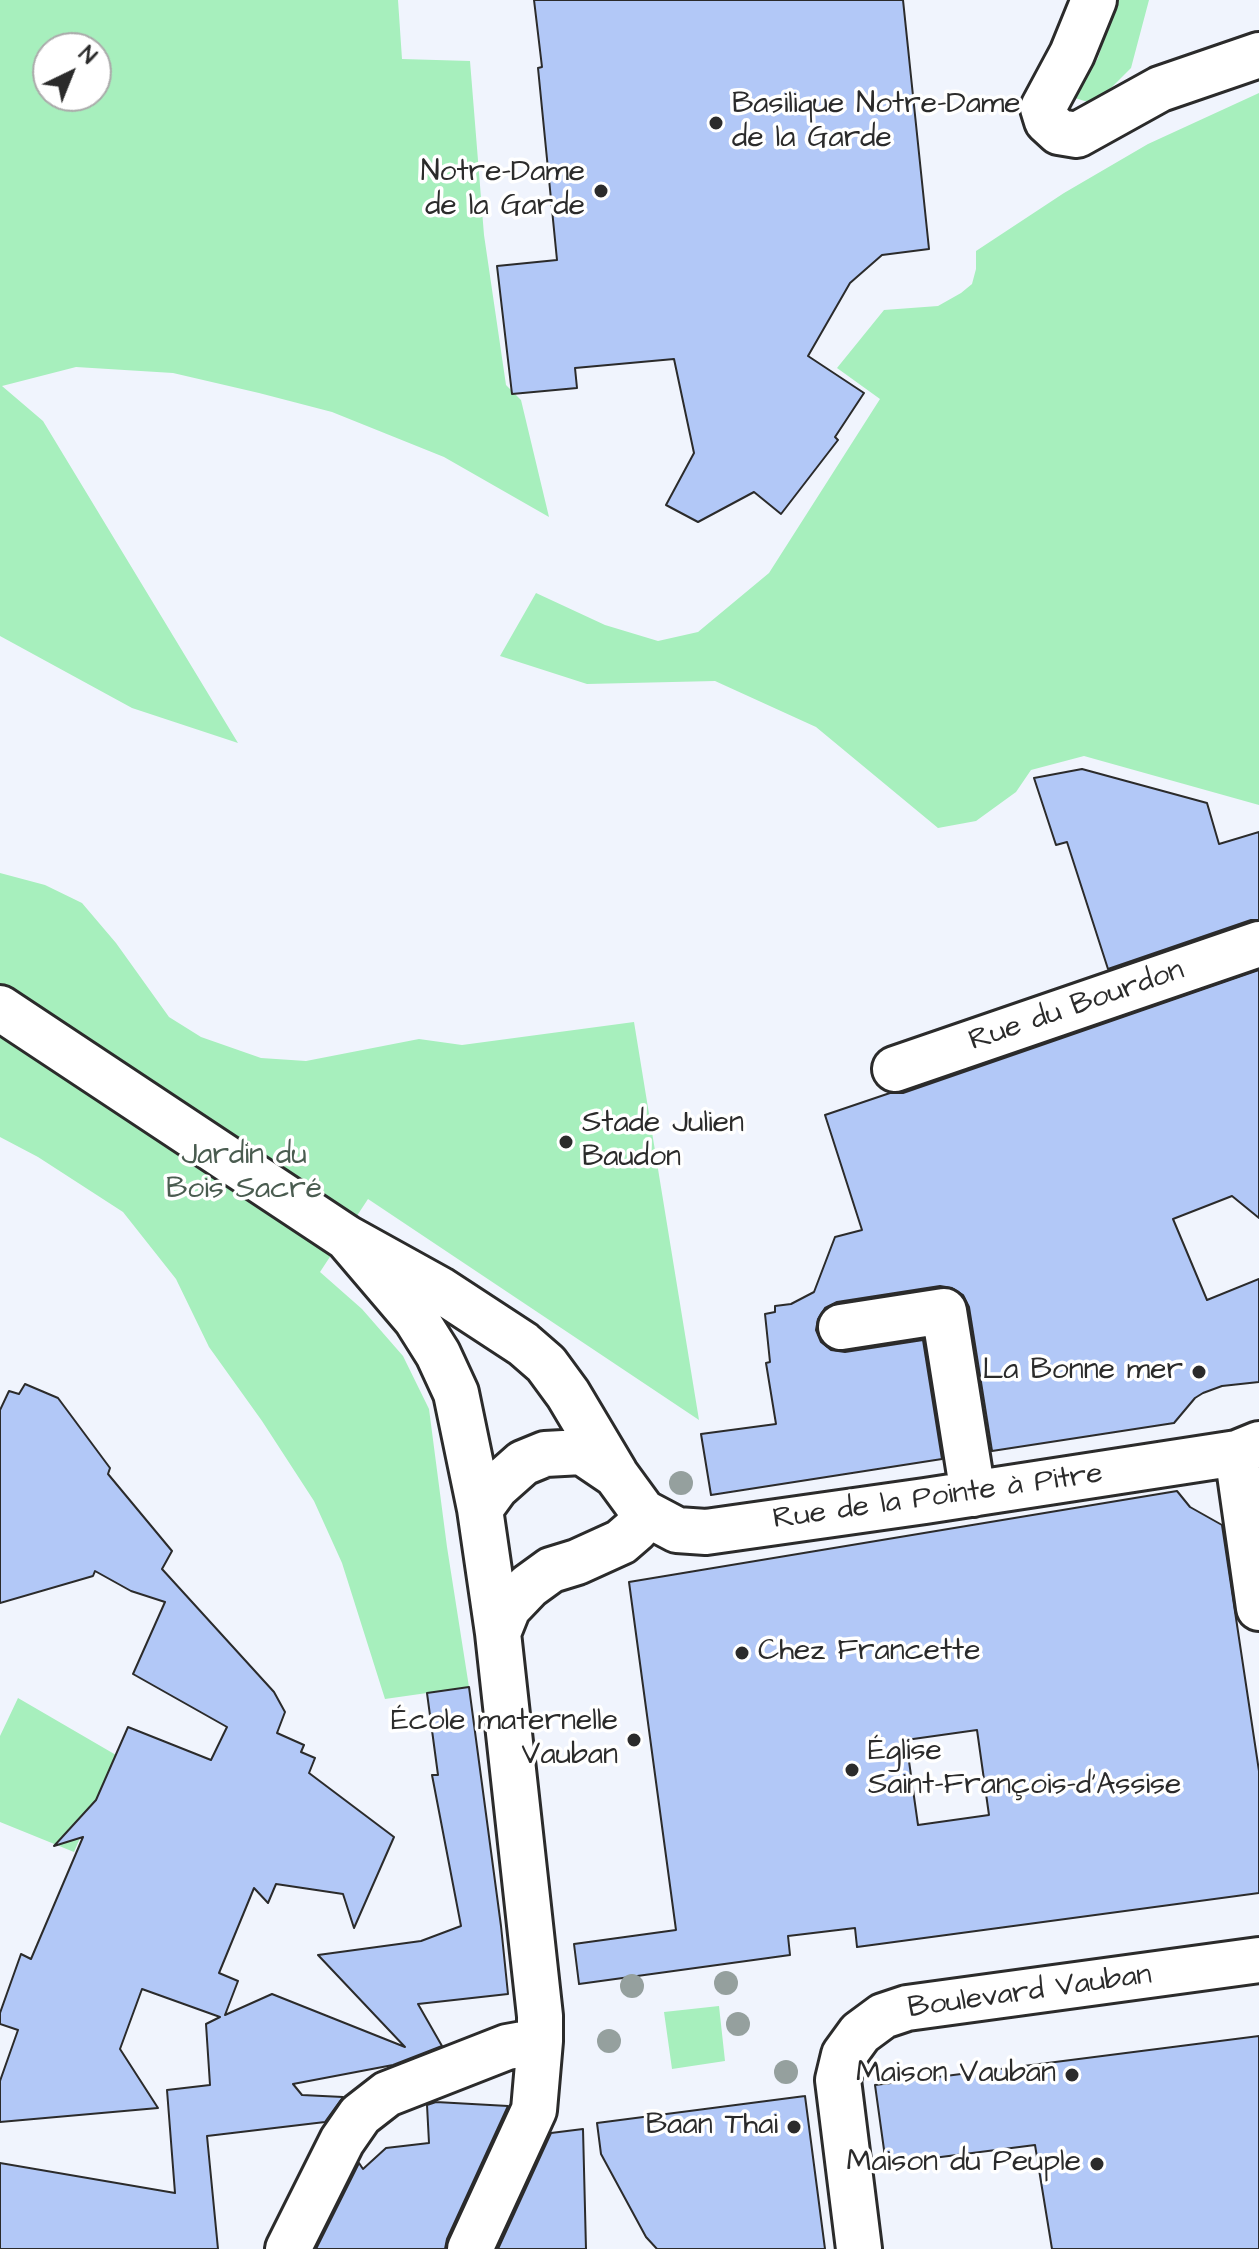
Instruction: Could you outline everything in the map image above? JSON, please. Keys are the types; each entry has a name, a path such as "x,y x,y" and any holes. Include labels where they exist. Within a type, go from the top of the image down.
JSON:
{"street":[{"path":"1094,0 1072,54 1043,108 1047,121 1059,132 1077,135 1160,89 1259,55"},
{"name":"Rue du Bourdon","path":"895,1069 1259,944"},
{"path":"0,1008 347,1238 439,1289 523,1344 546,1364 568,1394 616,1475"},
{"path":"347,1238 416,1319 438,1354 456,1393 480,1509 498,1633 540,2016 540,2041 534,2110 470,2249"},
{"path":"841,1327 944,1311 973,1494"},
{"path":"1248,1448 1259,1608"},
{"name":"Rue de la Pointe à Pitre","path":"480,1509 496,1487 523,1463 545,1454 582,1452 616,1475 643,1512 677,1530 706,1532 973,1494 1248,1448"},
{"path":"480,1509 513,1549 551,1570"},
{"path":"498,1633 508,1608 529,1586 551,1570 621,1542 636,1529 643,1512"},
{"name":"Boulevard Vauban","path":"859,2249 838,2080 844,2055 860,2033 883,2016 907,2008 1259,1960"},
{"path":"288,2249 342,2141 360,2115 387,2094 507,2047 540,2041"}],"green space":[{"path":"0,0 398,0 402,59 470,61 484,235 506,385 521,400 549,517 444,457 332,412 259,393 173,373 76,367 2,386 43,421 238,743 132,708 0,636"},
{"path":"1117,0 1149,0 1131,68 1091,103 1075,98 1098,58"},
{"path":"1259,93 1259,805 1084,756 1031,770 1016,792 976,821 938,828 816,727 715,681 587,684 500,656 536,593 605,625 658,641 698,632 769,573 880,399 837,368 884,310 938,306 961,293 972,284 976,251 1064,193 1148,144"},
{"name":"Jardin du Bois Sacré","path":"0,873 45,885 82,903 116,943 169,1017 201,1037 261,1058 306,1061 419,1039 462,1045 634,1022 699,1420 368,1199 320,1272 362,1309 403,1356 429,1409 469,1687 385,1699 342,1563 314,1501 209,1347 176,1279 123,1212 38,1157 0,1137"},
{"path":"18,1698 116,1755 74,1852 0,1822 0,1736"},
{"path":"719,2006 725,2061 672,2069 664,2012"}],"building":[{"path":"534,0 903,0 929,249 882,255 850,283 808,356 864,393 835,437 838,440 781,514 754,492 698,522 666,505 694,453 674,359 575,368 577,388 512,394 497,266 557,260"},
{"path":"1082,769 1207,803 1219,844 1259,832 1259,920 1251,920 1108,969 1067,842 1056,845 1034,778"},
{"path":"1259,970 1259,1218 1232,1196 1173,1219 1207,1300 1259,1279 1259,1382 1222,1386 1203,1393 1174,1423 992,1451 969,1307 963,1295 952,1288 940,1286 837,1302 825,1308 816,1330 821,1342 831,1350 845,1352 923,1340 942,1459 711,1495 701,1434 776,1424 766,1363 770,1362 765,1314 775,1312 775,1306 791,1304 814,1292 835,1237 862,1230 825,1115 890,1093 903,1093"},
{"path":"25,1384 58,1398 110,1468 108,1474 172,1551 162,1569 274,1692 285,1712 277,1733 304,1745 301,1752 315,1758 309,1773 394,1837 354,1928 343,1894 276,1884 268,1903 254,1888 219,1973 238,1981 225,2015 272,1994 405,2047 318,1955 421,1941 461,1926 432,1775 438,1775 427,1693 469,1687 508,1994 418,2004 442,2046 393,2065 293,2084 302,2095 343,2097 325,2122 207,2136 218,2249 0,2249 0,2163 175,2193 167,2090 210,2085 206,2024 220,2017 142,1989 120,2049 158,2108 0,2122 0,2081 18,2030 0,2024 0,2013 21,1954 31,1959 83,1837 54,1846 96,1800 128,1727 211,1760 227,1727 133,1674 165,1602 131,1591 95,1571 93,1576 0,1603 0,1410 9,1391 19,1394"},
{"path":"1177,1491 1190,1507 1222,1525 1259,1771 1259,1893 857,1947 855,1928 788,1936 790,1955 579,1984 574,1944 676,1930 629,1582","holes":["977,1730 989,1815 918,1825 906,1740"]},
{"path":"1259,2036 1259,2249 1052,2249 1035,2145 886,2164 875,2085"},
{"path":"805,2096 825,2249 657,2249 646,2237 601,2154 597,2123"},
{"path":"436,2102 508,2106 445,2249 316,2249 359,2163 363,2169 386,2148 429,2143 427,2105"},
{"path":"583,2129 586,2249 498,2249 551,2133"}],"place":[{"name":"Basilique Notre-Dame de la Garde","path":"716,123"},
{"name":"Notre-Dame de la Garde","path":"601,191"},
{"name":"Stade Julien Baudon","path":"566,1142"},
{"name":"La Bonne mer","path":"1199,1372"},
{"name":"Chez Francette","path":"742,1653"},
{"name":"École maternelle Vauban","path":"634,1740"},
{"name":"Église Saint-François-d'Assise","path":"852,1770"},
{"name":"Maison Vauban","path":"1072,2075"},
{"name":"Baan Thai","path":"794,2127"},
{"name":"Maison du Peuple","path":"1097,2164"}]}
